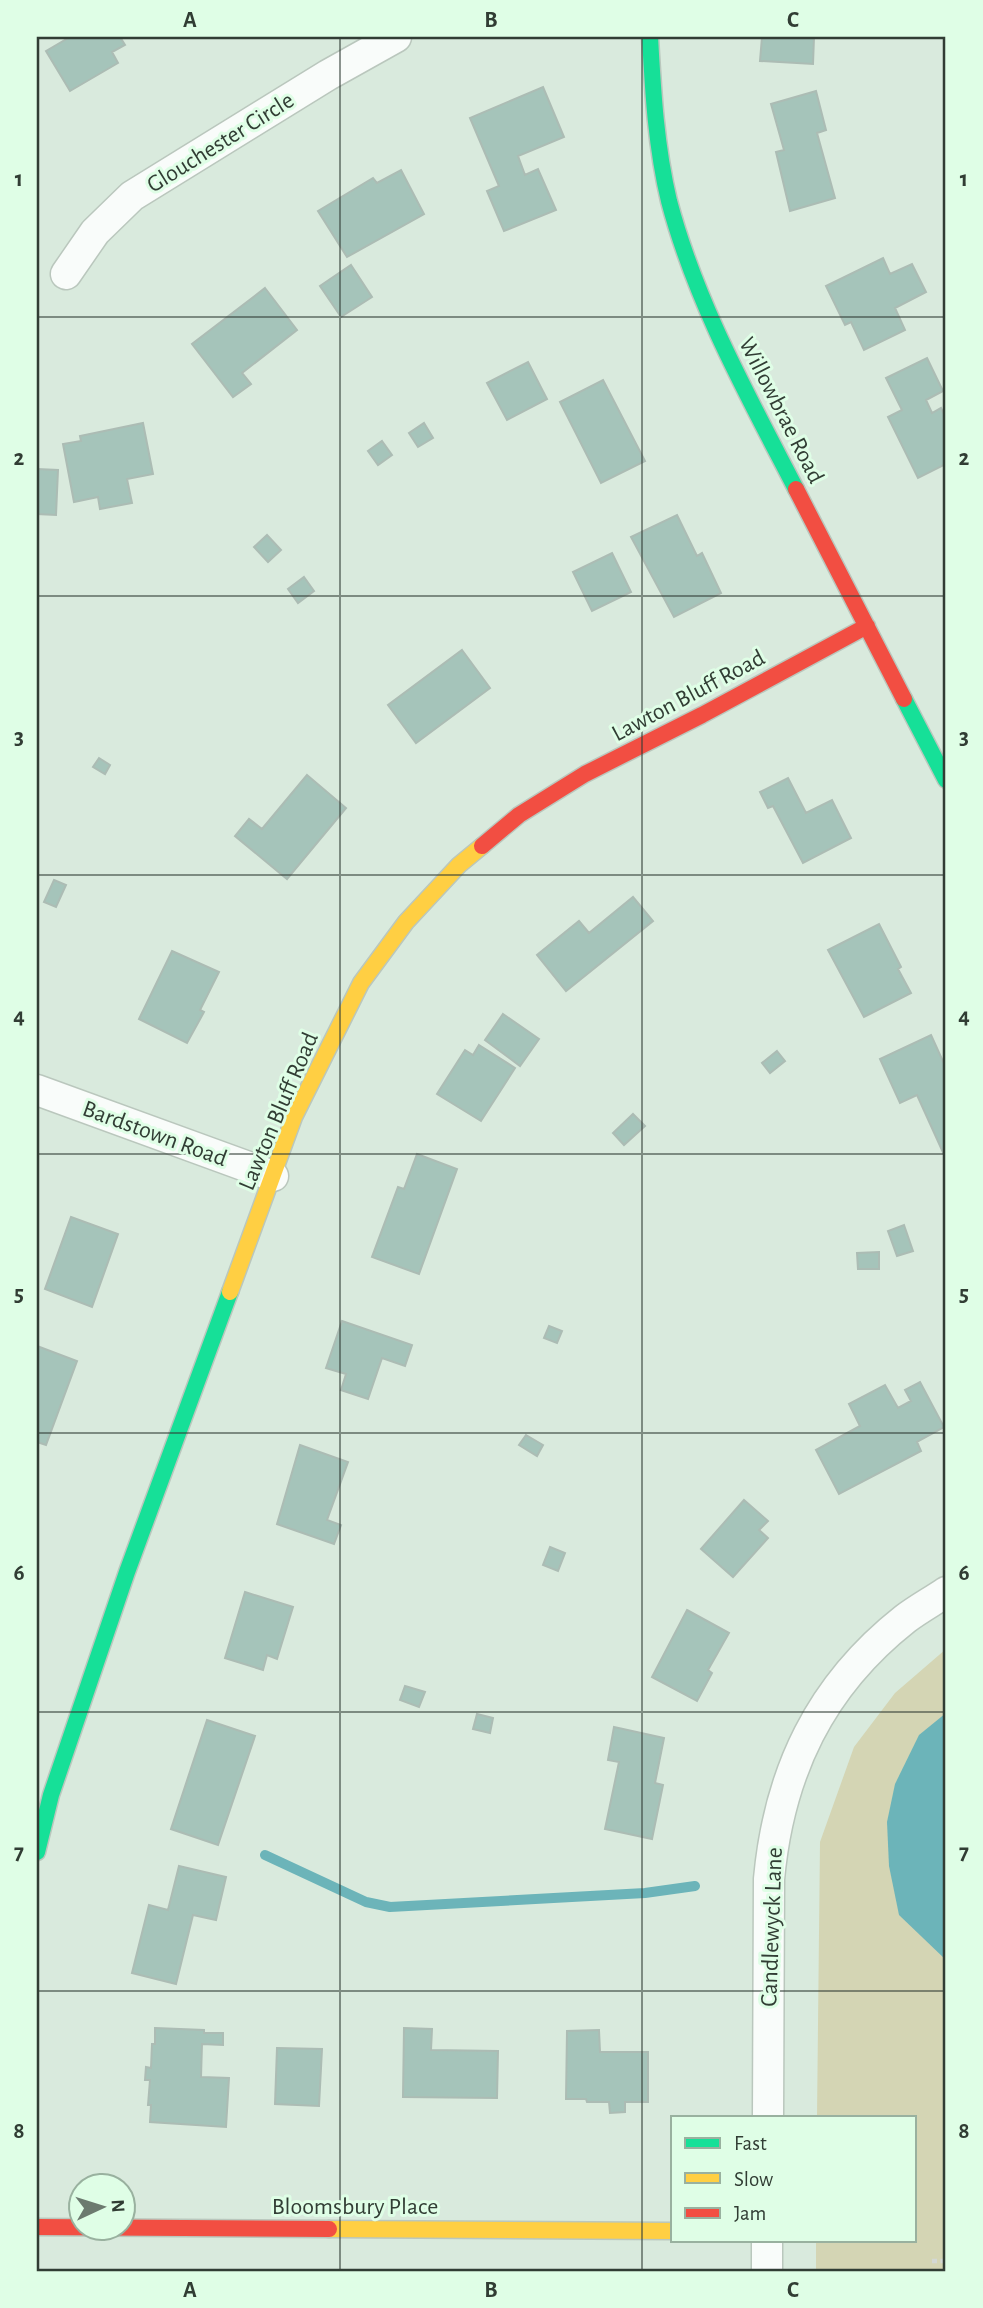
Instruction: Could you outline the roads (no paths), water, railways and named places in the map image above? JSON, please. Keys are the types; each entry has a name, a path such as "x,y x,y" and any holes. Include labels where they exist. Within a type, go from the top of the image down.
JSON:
{"street":[{"name":"Glouchester Circle","path":"66,274 95,232 132,197 328,75 396,37"},
{"name":"Willowbrae Road","path":"650,37 654,118 669,200 692,276 735,372 946,780"},
{"name":"Lawton Bluff Road","path":"37,1852 51,1795 127,1572 294,1117 361,983 406,922 459,865 519,816 585,774 702,715 867,626"},
{"name":"Bardstown Road","path":"37,1090 272,1177"},
{"name":"Candlewyck Lane","path":"768,2116 769,1879 779,1813 797,1757 842,1681 861,1659 906,1618 946,1592"},
{"name":"Bloomsbury Place","path":"37,2227 671,2231"},
{"path":"767,2271 768,2242"}],"water":[{"path":"946,1713 946,1960 899,1915 889,1866 887,1822 895,1784 919,1735"}],"waterway":[{"path":"265,1855 366,1902 390,1907 645,1893 695,1886"}]}
